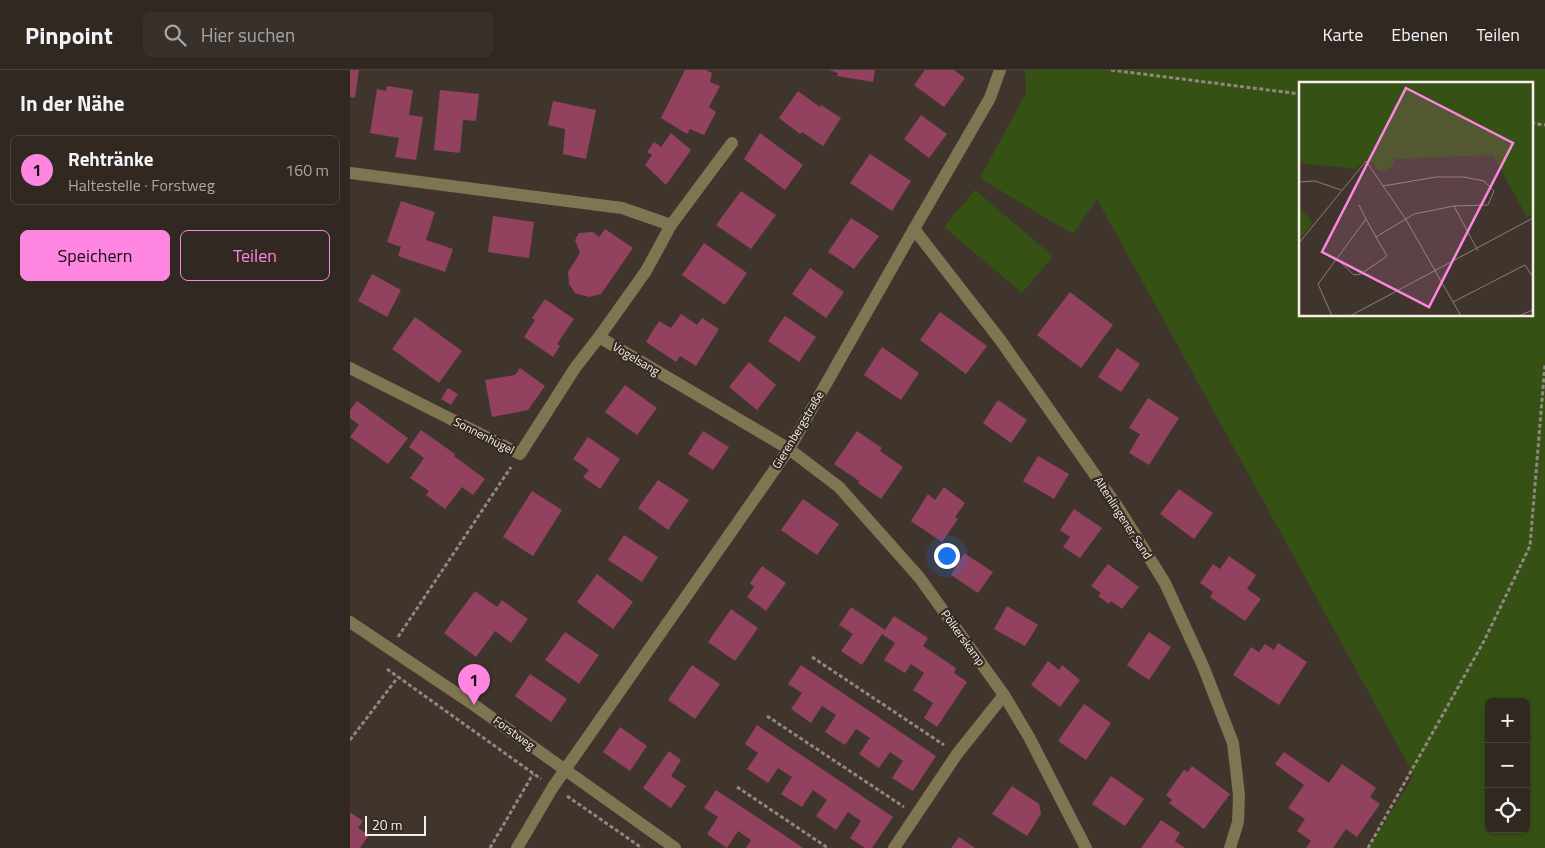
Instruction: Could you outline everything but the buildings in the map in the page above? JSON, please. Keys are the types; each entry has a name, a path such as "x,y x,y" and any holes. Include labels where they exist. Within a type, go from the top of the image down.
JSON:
{"street":[{"name":"Gierenbergstraße","path":"517,848 553,787 789,449 990,98 1000,70"},
{"name":"Vogelsang","path":"732,143 671,226 646,271 599,337 789,449"},
{"path":"351,177 622,208 671,226"},
{"name":"Altenlingener Sand","path":"914,229 1001,341 1119,509 1165,583 1203,666 1233,742 1239,795 1238,822 1230,848"},
{"name":"Sonnenhügel","path":"350,368 520,454 575,368 599,337"},
{"name":"Pölkerskamp","path":"789,449 839,486 919,577 1004,695"},
{"name":"Forstweg","path":"350,622 474,705 675,848"},
{"path":"894,848 957,754 1004,695 1029,737 1086,848"}],"path":[{"path":"1111,70 1299,94"},
{"path":"1532,123 1545,125"},
{"path":"1368,848 1484,641 1530,546 1545,364"},
{"path":"390,650 520,454"},
{"path":"812,657 957,754"},
{"path":"382,665 533,774 642,848"},
{"path":"350,740 398,677"},
{"path":"767,716 916,816"},
{"path":"490,848 533,774"},
{"path":"737,787 828,848"}],"green space":[{"path":"1025,70 1545,70 1545,848 1369,848 1414,775 1097,199 1073,234 980,178 1026,93"},
{"path":"975,190 1053,256 1022,293 944,227"}],"place":[{"name":"Rehtränke","path":"474,705"}]}
